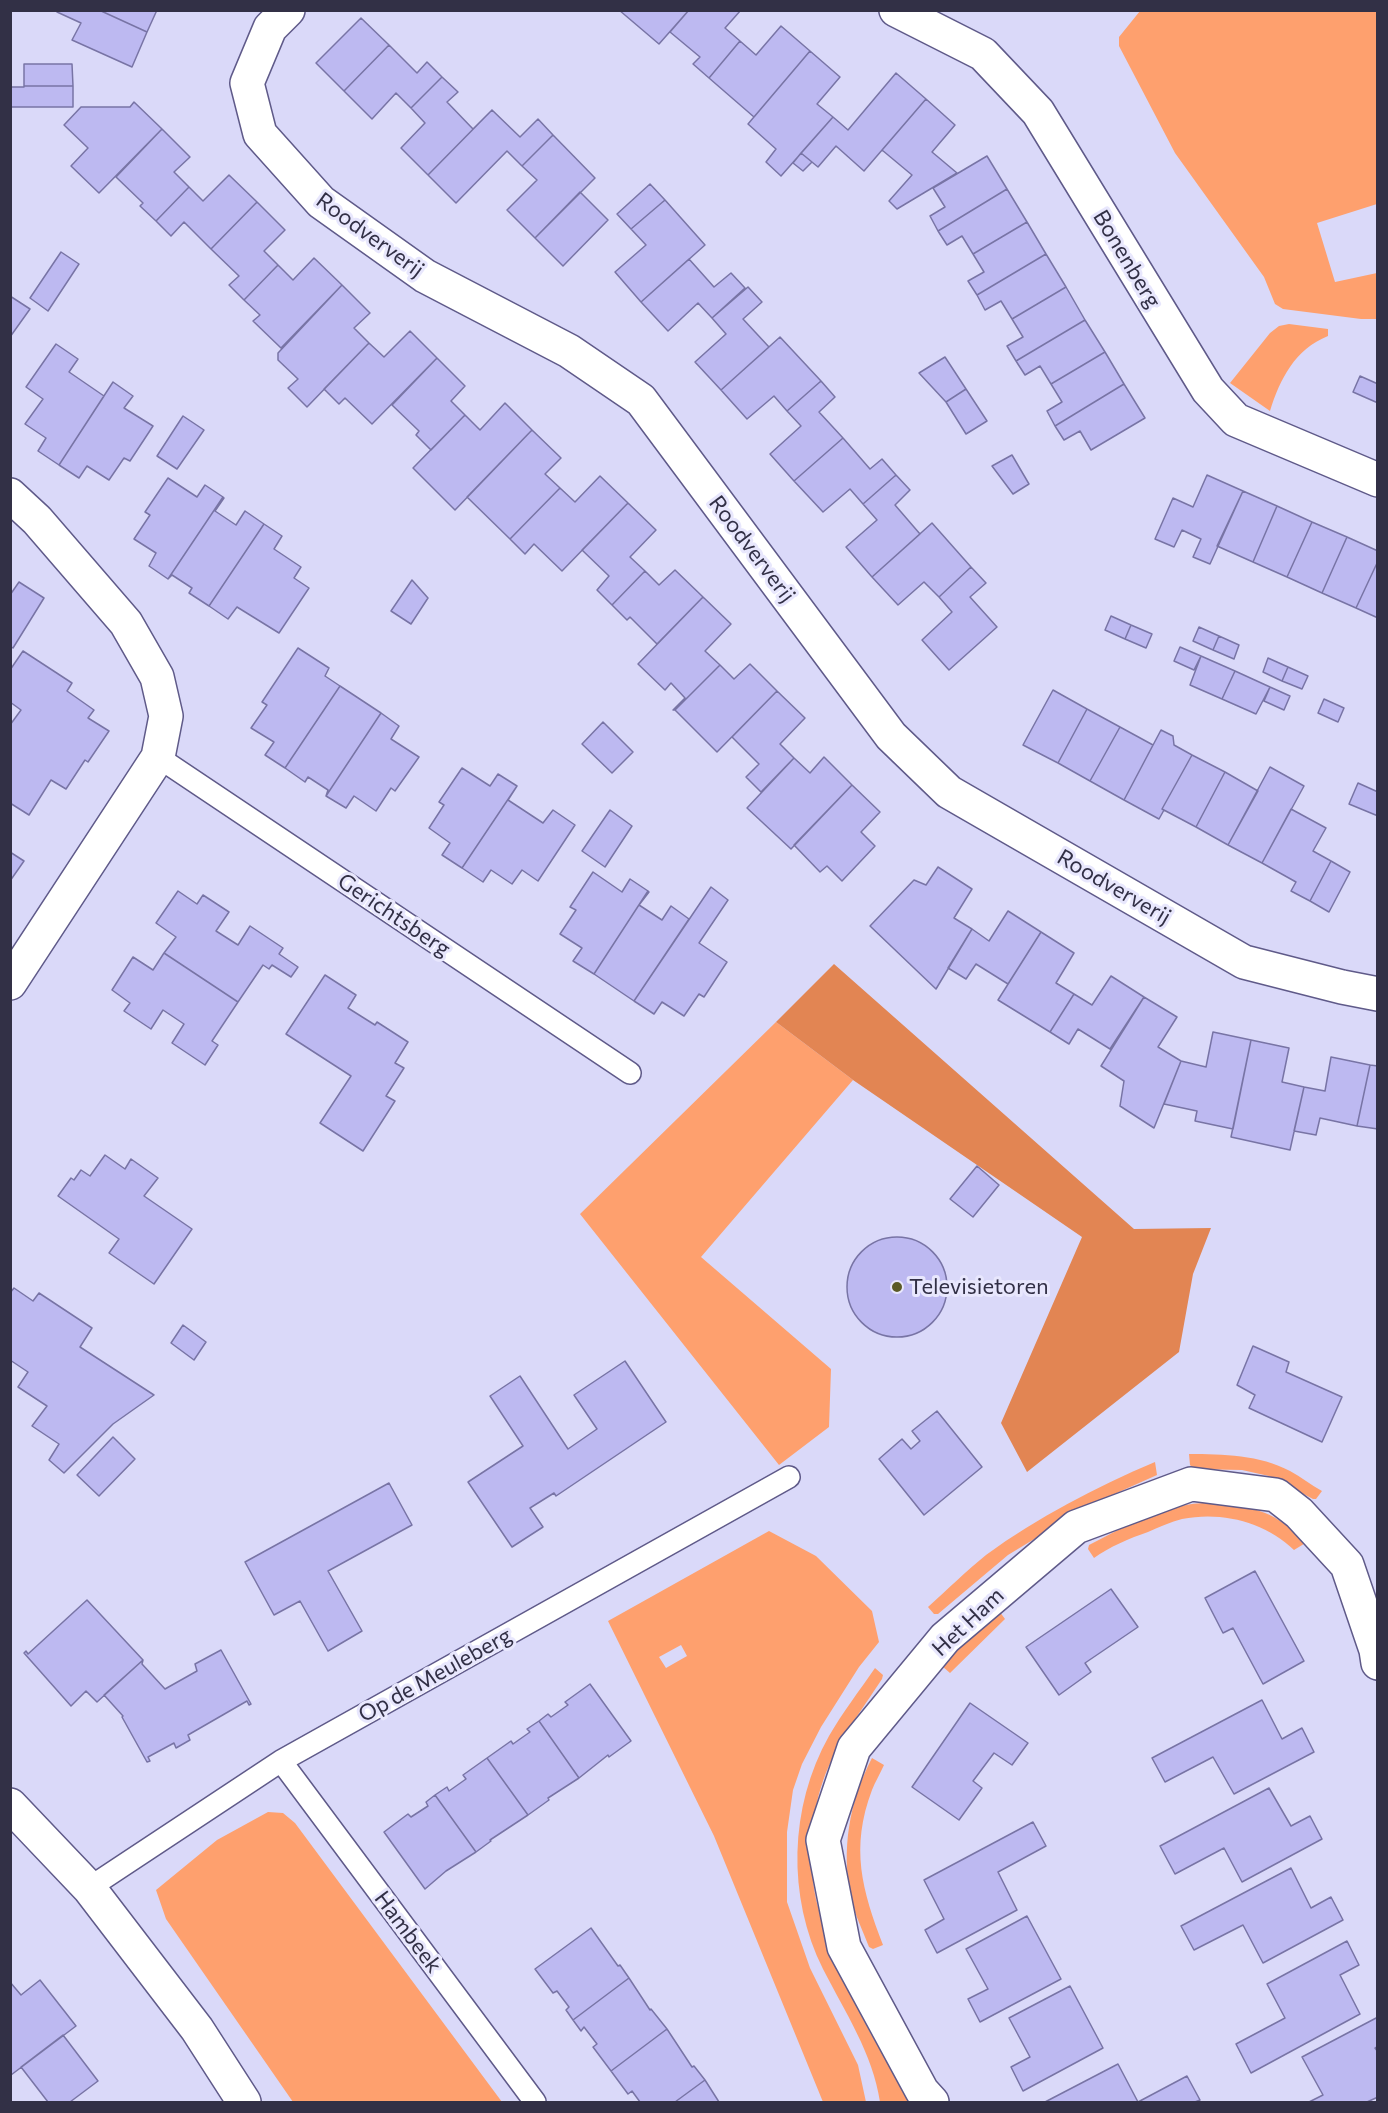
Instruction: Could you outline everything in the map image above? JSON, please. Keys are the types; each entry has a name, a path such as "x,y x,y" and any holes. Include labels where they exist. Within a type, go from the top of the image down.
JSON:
{"street":[{"name":"Roodververij","path":"288,10 270,28 247,83 260,134 321,202 425,276 569,351 641,400 891,736 949,792 1244,962 1377,994"},
{"name":"Bonenberg","path":"896,10 982,54 1038,112 1208,390 1236,420 1377,480"},
{"path":"10,495 37,520 126,623 157,677 166,716 158,757 10,983"},
{"name":"Het Ham","path":"932,2103 922,2091 844,1947 823,1840 854,1748 945,1638 1076,1527 1191,1484 1276,1495 1299,1514 1347,1565 1376,1650 1377,1663"},
{"path":"10,1805 88,1887 197,2029 244,2103"}],"lane":[{"name":"Gerichtsberg","path":"158,757 630,1073"},
{"name":"Op de Meuleberg","path":"88,1887 281,1761 789,1477"},
{"name":"Hambeek","path":"281,1761 535,2103"}],"shaded area":[{"path":"1140,11 1377,11 1377,204 1317,223 1335,282 1377,273 1377,319 1283,309 1275,304 1264,277 1175,153 1119,46 1119,37"},
{"path":"1289,324 1328,329 1328,336 1306,349 1290,366 1270,411 1230,383 1270,333 1279,326"},
{"path":"834,964 1134,1229 1211,1228 1193,1274 1179,1352 1027,1472 1001,1423 1082,1237 853,1080 776,1022"},
{"path":"776,1022 853,1080 701,1257 831,1369 829,1427 779,1465 580,1214"},
{"path":"1189,1454 1228,1455 1266,1462 1290,1471 1322,1491 1316,1499 1313,1499 1269,1476 1242,1470 1194,1469 1190,1465"},
{"path":"1155,1462 1157,1475 1092,1504 1008,1555 938,1614 934,1614 928,1607 986,1555 1026,1528 1089,1492"},
{"path":"1215,1502 1265,1513 1307,1542 1294,1550 1270,1532 1242,1521 1197,1517 1178,1520 1134,1537 1094,1558 1088,1549 1089,1545 1149,1516 1186,1505"},
{"path":"769,1531 816,1556 872,1611 879,1642 859,1667 821,1727 802,1764 793,1790 787,1832 787,1902 810,1968 858,2065 866,2102 823,2102 714,1836 608,1621","holes":["681,1645 687,1656 666,1668 659,1657"]},
{"path":"997,1608 1005,1619 950,1673 942,1666 951,1651"},
{"path":"875,1668 883,1675 882,1679 842,1741 823,1781 813,1827 813,1877 818,1907 846,1983 884,2057 913,2102 880,2102 865,2050 811,1941 803,1912 799,1882 800,1822 806,1792 816,1763 834,1727"},
{"path":"872,1758 884,1765 865,1811 860,1850 864,1887 883,1945 873,1949 869,1947 851,1899 847,1862 847,1844 853,1809"},
{"path":"268,1812 283,1813 295,1823 502,2102 293,2102 166,1919 156,1890 217,1840"}],"building":[{"path":"57,10 99,10 147,32 132,67 72,40 81,23"},
{"path":"99,10 157,10 147,32"},
{"path":"619,10 689,10 659,44"},
{"path":"689,10 741,10 725,28 740,41 709,78 693,64 700,57 670,32"},
{"path":"361,18 389,45 344,91 316,63"},
{"path":"781,26 810,51 754,117 709,78 740,41 756,55"},
{"path":"389,45 417,73 427,62 442,77 411,108 396,93 372,119 344,91"},
{"path":"810,51 840,77 817,104 833,117 781,176 766,162 776,149 748,124"},
{"path":"24,64 72,64 73,86 24,86"},
{"path":"896,73 926,99 864,171 836,146 818,167 801,153 833,117 848,130"},
{"path":"442,77 458,92 447,102 473,129 492,110 428,175 401,148 425,123 411,108"},
{"path":"73,86 73,107 10,107 10,87"},
{"path":"926,99 955,125 932,152 957,173 897,209 889,201 912,175 882,150"},
{"path":"134,102 162,129 99,193 71,166 88,148 64,125 81,107 130,107"},
{"path":"492,110 520,137 538,119 553,135 522,166 507,151 456,203 428,175"},
{"path":"162,129 190,157 174,172 189,187 156,221 140,206 143,203 116,177"},
{"path":"553,135 595,178 535,238 507,210 537,180 522,166"},
{"path":"801,153 812,162 803,171 793,163"},
{"path":"987,156 1007,189 938,231 930,216 945,207 933,188"},
{"path":"229,175 257,202 211,249 184,222 171,236 156,221 189,187 203,201"},
{"path":"650,184 665,200 631,229 617,214"},
{"path":"1007,189 1027,222 973,254 962,236 947,245 938,231"},
{"path":"580,192 608,220 563,266 535,238"},
{"path":"665,200 705,245 641,302 615,272 646,245 631,229"},
{"path":"257,202 285,230 264,251 278,265 244,300 229,285 239,276 211,249"},
{"path":"1027,222 1046,254 977,295 968,281 984,272 973,254"},
{"path":"61,252 79,264 48,311 30,298"},
{"path":"1046,254 1066,287 1012,319 1001,301 985,310 977,295"},
{"path":"314,258 342,285 281,348 253,321 260,315 244,300 278,265 293,280"},
{"path":"689,259 714,287 731,273 745,288 712,318 698,303 668,331 641,302"},
{"path":"342,285 370,313 354,328 369,343 307,407 288,388 298,379 278,360 278,353"},
{"path":"748,287 762,302 743,319 769,347 721,390 695,362 726,334 712,318"},
{"path":"1066,287 1085,320 1016,361 1007,346 1023,337 1012,319"},
{"path":"10,296 30,309 10,337"},
{"path":"1085,320 1105,352 1051,384 1040,366 1025,375 1016,361"},
{"path":"410,331 437,358 372,424 345,398 339,404 324,389 369,343 384,357"},
{"path":"780,337 821,381 787,411 774,396 747,419 721,390"},
{"path":"56,344 78,359 69,372 104,396 59,465 38,451 46,438 25,424 43,399 26,387"},
{"path":"1105,352 1124,384 1055,426 1047,411 1062,402 1051,384"},
{"path":"945,357 966,389 946,402 919,373"},
{"path":"437,358 465,386 451,401 465,415 431,450 416,435 419,431 392,405"},
{"path":"1360,376 1378,384 1378,403 1353,392"},
{"path":"821,381 835,397 819,412 843,438 794,481 770,454 801,426 787,411"},
{"path":"113,382 133,396 124,408 153,426 130,461 124,458 109,480 87,466 79,478 59,465"},
{"path":"1124,384 1145,418 1091,450 1080,431 1064,440 1055,426"},
{"path":"966,389 987,421 966,434 946,402"},
{"path":"505,403 532,430 455,510 413,468 465,415 480,430"},
{"path":"183,416 204,430 177,469 157,456"},
{"path":"532,430 561,458 545,474 560,488 510,539 467,497"},
{"path":"843,438 870,469 882,459 896,475 863,504 850,489 823,512 794,481"},
{"path":"1012,455 1029,484 1013,494 992,466"},
{"path":"896,475 910,490 895,505 920,534 872,577 846,547 877,520 863,504"},
{"path":"1207,475 1243,491 1210,564 1193,557 1201,539 1182,530 1174,547 1155,539 1173,498 1193,507"},
{"path":"600,476 628,503 562,571 534,544 525,554 510,539 560,488 575,502"},
{"path":"168,478 197,497 205,485 223,497 168,579 149,566 156,553 134,539 150,515 145,512"},
{"path":"1243,491 1277,506 1253,562 1217,546"},
{"path":"223,497 215,511 236,525 245,511 264,524 209,606 189,593 192,588 172,575 168,579"},
{"path":"628,503 656,530 630,557 645,571 612,605 597,590 609,576 582,550"},
{"path":"1277,506 1312,522 1287,577 1253,562"},
{"path":"1312,522 1347,537 1322,593 1287,577"},
{"path":"932,523 971,567 939,597 924,582 898,605 872,577"},
{"path":"264,524 282,536 274,549 301,567 294,578 309,588 279,633 237,607 228,619 209,606"},
{"path":"1347,537 1378,551 1378,561 1356,608 1322,593"},
{"path":"1378,561 1378,618 1356,608"},
{"path":"971,567 986,583 970,597 997,627 949,670 922,640 952,612 939,597"},
{"path":"675,570 703,597 657,644 630,617 627,620 612,605 645,571 659,585"},
{"path":"412,580 428,598 411,624 391,611"},
{"path":"19,582 44,598 13,648 10,646 10,595"},
{"path":"703,597 731,624 705,651 720,665 673,710 685,698 671,683 665,690 638,664"},
{"path":"1111,616 1131,625 1125,639 1105,630"},
{"path":"1131,625 1152,634 1146,648 1125,639"},
{"path":"1199,627 1219,636 1213,650 1193,641"},
{"path":"1219,636 1239,645 1234,659 1213,650"},
{"path":"1180,647 1201,656 1194,670 1174,661"},
{"path":"298,648 329,668 325,676 340,686 285,768 265,755 274,742 251,728 267,705 262,702"},
{"path":"23,651 72,683 67,691 94,710 88,718 109,731 88,762 85,760 66,789 51,780 29,815 10,803 10,725 21,710 10,702 10,670"},
{"path":"1201,656 1235,671 1222,699 1190,685"},
{"path":"1268,658 1288,667 1282,681 1263,672"},
{"path":"750,664 777,691 717,752 675,710 720,665 734,679"},
{"path":"1288,667 1308,676 1302,689 1282,681"},
{"path":"1235,671 1270,687 1256,714 1222,699"},
{"path":"340,686 381,713 326,796 328,790 308,777 305,782 285,768"},
{"path":"1270,687 1290,696 1284,710 1264,701"},
{"path":"1053,690 1087,709 1058,763 1023,745"},
{"path":"777,691 805,718 780,744 794,758 761,792 746,777 759,764 732,737"},
{"path":"1324,699 1344,708 1338,722 1318,713"},
{"path":"1087,709 1120,727 1090,781 1058,763"},
{"path":"381,713 399,726 391,739 419,757 395,791 391,788 376,811 354,796 346,808 326,796"},
{"path":"603,722 633,752 612,773 582,744"},
{"path":"1120,727 1153,745 1124,800 1090,781"},
{"path":"1161,730 1173,736 1174,745 1192,755 1162,809 1164,810 1159,819 1124,800"},
{"path":"1192,755 1225,772 1196,827 1162,809"},
{"path":"824,757 852,785 791,849 747,808 794,758 810,773"},
{"path":"1270,767 1304,786 1262,863 1228,845"},
{"path":"462,768 490,786 498,774 517,786 462,868 442,855 450,843 429,828 444,805 439,802"},
{"path":"1225,772 1258,791 1228,845 1196,827"},
{"path":"1358,783 1378,792 1378,816 1349,804"},
{"path":"852,785 880,812 861,832 875,846 842,881 827,866 820,872 794,845"},
{"path":"517,786 508,800 543,823 553,810 575,825 538,881 522,870 512,884 491,870 483,882 462,868"},
{"path":"1291,809 1326,828 1313,851 1331,861 1310,901 1291,891 1296,882 1262,863"},
{"path":"610,810 632,826 605,867 582,851"},
{"path":"10,852 24,861 10,881"},
{"path":"1331,861 1350,872 1329,912 1310,901"},
{"path":"938,867 972,889 954,918 972,929 936,989 870,926 914,880 926,885"},
{"path":"593,872 622,892 630,879 648,891 594,974 573,961 582,948 560,934 576,910 570,907"},
{"path":"711,887 728,900 699,943 727,962 704,997 699,994 684,1016 662,1002 654,1014 634,1001"},
{"path":"178,891 197,904 203,895 229,912 216,931 238,945 250,926 283,948 279,954 298,967 291,977 272,965 269,969 263,965 238,1002 164,953 176,937 156,923"},
{"path":"648,891 639,905 662,920 671,906 689,919 634,1001 594,974"},
{"path":"1008,911 1041,932 1008,984 976,964 966,979 948,968 972,929 989,941"},
{"path":"1041,932 1074,953 1056,983 1074,994 1050,1032 998,1000"},
{"path":"164,953 238,1002 212,1041 218,1045 205,1065 172,1043 184,1024 163,1010 151,1029 124,1011 130,1003 112,990 133,957 153,970"},
{"path":"325,975 356,995 348,1008 375,1025 377,1022 408,1042 395,1063 404,1068 386,1096 395,1101 363,1151 320,1123 351,1076 286,1034"},
{"path":"1111,976 1144,997 1110,1049 1078,1029 1069,1044 1050,1032 1074,994 1092,1005"},
{"path":"1144,997 1177,1017 1158,1047 1181,1061 1154,1128 1120,1106 1124,1081 1101,1066"},
{"path":"1213,1032 1251,1040 1233,1129 1195,1121 1197,1111 1164,1104 1181,1061 1206,1067"},
{"path":"1251,1040 1289,1048 1282,1082 1304,1087 1290,1150 1231,1137"},
{"path":"1331,1057 1370,1065 1357,1126 1320,1118 1316,1135 1294,1131 1304,1087 1325,1091"},
{"path":"1370,1065 1378,1066 1378,1129 1357,1126"},
{"path":"105,1155 125,1169 131,1159 158,1178 144,1196 192,1229 154,1284 109,1253 119,1239 58,1196 71,1178 74,1180 81,1170 90,1176"},
{"path":"977,1166 999,1185 973,1217 950,1199"},
{"name":"Televisietoren","path":"897,1237 916,1241 933,1251 943,1268 947,1287 943,1306 933,1323 916,1333 897,1337 878,1333 861,1323 851,1306 847,1287 851,1268 861,1251 878,1241"},
{"path":"14,1288 33,1301 39,1293 92,1328 80,1347 154,1395 113,1424 64,1473 49,1460 59,1444 32,1426 47,1406 18,1387 28,1372 10,1360 10,1293"},
{"path":"183,1325 206,1342 194,1360 171,1343"},
{"path":"1253,1346 1289,1362 1286,1372 1342,1397 1322,1442 1249,1408 1255,1395 1237,1385"},
{"path":"625,1361 666,1422 556,1496 554,1493 530,1508 543,1527 512,1547 468,1482 523,1446 490,1396 520,1376 568,1449 597,1429 574,1395"},
{"path":"937,1411 982,1467 924,1515 879,1459 902,1439 911,1449 920,1441 912,1431"},
{"path":"113,1437 135,1459 99,1496 77,1475"},
{"path":"389,1483 412,1525 328,1571 362,1631 328,1651 300,1601 274,1615 245,1562"},
{"path":"1255,1571 1304,1661 1263,1684 1233,1628 1223,1633 1205,1598"},
{"path":"1111,1589 1138,1627 1085,1663 1091,1672 1059,1695 1026,1647"},
{"path":"87,1600 143,1660 97,1702 86,1691 71,1706 24,1653 26,1651 28,1654"},
{"path":"221,1650 251,1704 249,1705 247,1701 188,1735 190,1740 176,1748 174,1743 148,1757 150,1761 147,1762 123,1716 104,1695 143,1660 142,1664 165,1689 197,1671 195,1664"},
{"path":"590,1684 631,1741 609,1757 608,1755 579,1778 539,1721 548,1714 551,1717 568,1705 565,1702"},
{"path":"1262,1700 1282,1739 1302,1728 1314,1752 1234,1794 1213,1757 1165,1782 1152,1758"},
{"path":"970,1703 1028,1743 1012,1765 994,1753 973,1781 982,1788 959,1820 912,1787"},
{"path":"539,1721 579,1778 548,1798 549,1800 528,1815 487,1758 511,1741 513,1744 530,1732 527,1729"},
{"path":"487,1758 528,1815 476,1852 435,1795 447,1787 449,1791 466,1779 463,1775"},
{"path":"1269,1788 1291,1826 1310,1816 1322,1839 1242,1882 1224,1848 1175,1874 1160,1846"},
{"path":"435,1795 476,1852 446,1871 425,1889 384,1832 408,1814 411,1817 428,1806 426,1802"},
{"path":"1033,1822 1046,1846 998,1872 1017,1910 937,1953 925,1930 944,1919 924,1880"},
{"path":"1291,1868 1311,1908 1331,1897 1343,1920 1263,1963 1243,1925 1194,1950 1181,1926"},
{"path":"1027,1916 1061,1979 980,2022 968,1999 988,1989 966,1949"},
{"path":"591,1928 629,1978 573,2020 566,2010 569,2007 557,1991 553,1993 535,1969"},
{"path":"1347,1941 1359,1965 1340,1975 1360,2014 1251,2073 1236,2044 1285,2018 1267,1984"},
{"path":"629,1978 650,2010 667,2029 611,2071 593,2047 597,2044 584,2027 581,2031 573,2020"},
{"path":"40,1980 76,2026 11,2075 10,1982 21,1995"},
{"path":"1070,1986 1103,2048 1023,2091 1011,2067 1030,2057 1009,2018"},
{"path":"1378,2017 1378,2046 1375,2048 1378,2052 1378,2097 1367,2102 1309,2102 1323,2095 1302,2057"},
{"path":"667,2029 692,2067 694,2066 705,2080 675,2102 640,2102 632,2091 628,2094 611,2071"},
{"path":"63,2035 98,2081 70,2102 48,2102 21,2067"},
{"path":"1118,2064 1138,2102 1045,2102"},
{"path":"1187,2076 1200,2100 1195,2102 1138,2102"},
{"path":"705,2080 719,2102 675,2102"}],"place":[{"name":"Televisietoren","path":"897,1287"}]}
